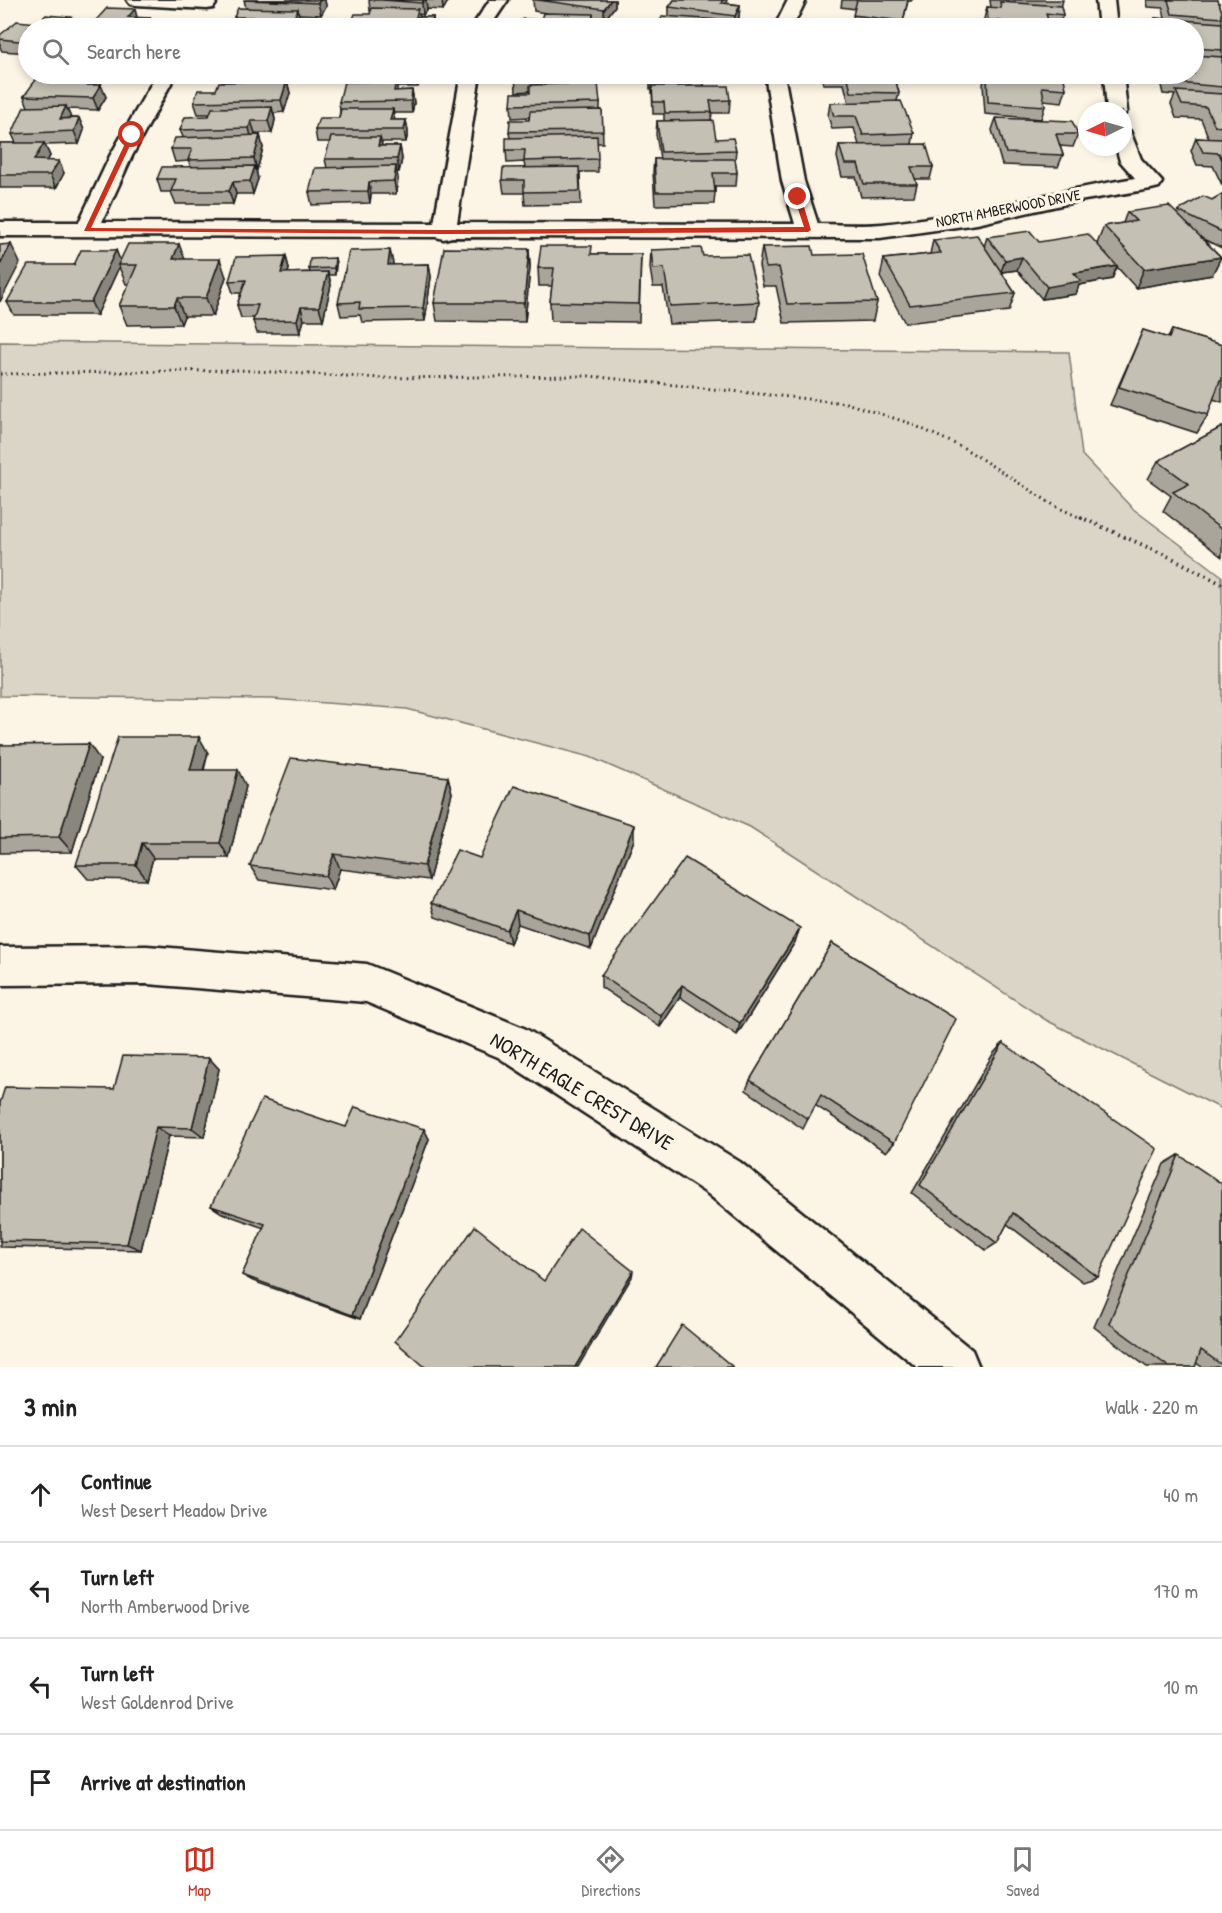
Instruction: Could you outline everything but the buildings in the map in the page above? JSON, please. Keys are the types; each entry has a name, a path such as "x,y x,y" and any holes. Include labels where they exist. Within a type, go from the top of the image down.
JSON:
{"street":[{"path":"136,0 210,2"},
{"path":"487,18 499,0"},
{"path":"788,18 797,0"},
{"path":"1105,0 1107,18"},
{"path":"199,18 210,2"},
{"path":"87,230 121,156 161,84"},
{"path":"444,232 468,84"},
{"path":"776,84 793,181 808,230"},
{"path":"1114,84 1116,102"},
{"name":"NORTH AMBERWOOD DRIVE","path":"0,229 444,232 891,230 976,217 1079,194 1151,182 1131,161 1129,156"},
{"name":"NORTH EAGLE CREST DRIVE","path":"0,966 147,964 367,983 512,1042 724,1178 955,1367"}],"path":[{"path":"0,374 237,370 381,378 589,376 846,403 909,423 964,448 1055,506 1172,558 1222,584"}],"shaded area":[{"path":"0,342 1069,352 1082,455 1132,508 1222,576 1222,1109 1046,1020 750,827 590,757 407,709 272,699 0,696"}],"route":[{"path":"132,135 87,230 444,232 808,230 798,197"}]}
